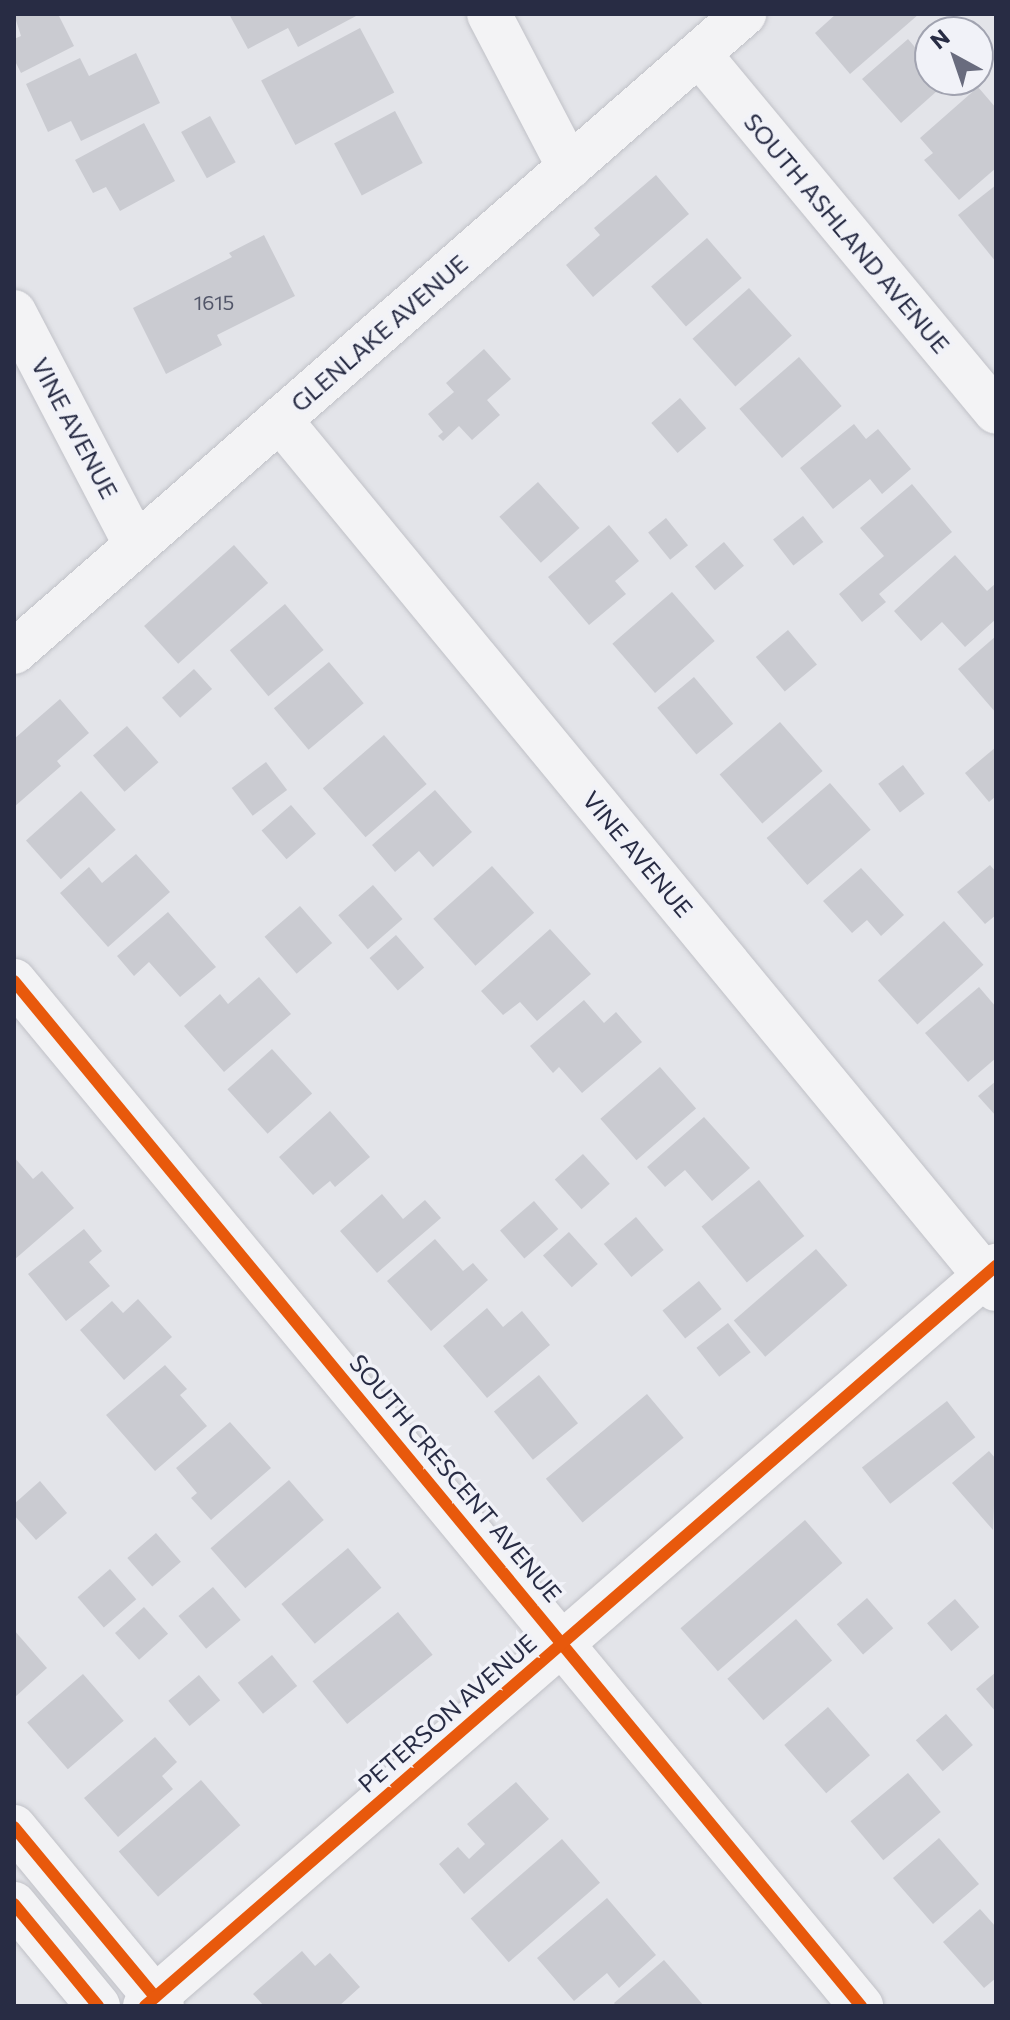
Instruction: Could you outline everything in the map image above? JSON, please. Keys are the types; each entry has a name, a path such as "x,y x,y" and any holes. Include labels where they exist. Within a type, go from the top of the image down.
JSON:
{"street":[{"path":"489,14 569,167"},
{"name":"GLENLAKE AVENUE","path":"14,652 744,14"},
{"name":"SOUTH ASHLAND AVENUE","path":"699,54 996,412"},
{"name":"VINE AVENUE","path":"14,312 136,545"},
{"name":"VINE AVENUE","path":"280,420 992,1277"},
{"name":"SOUTH CRESCENT AVENUE","path":"14,981 563,1641 861,2006"},
{"name":"PETERSON AVENUE","path":"154,2003 563,1641 992,1277"},
{"path":"14,1827 154,2003"},
{"path":"14,1904 98,2006"}],"building":[{"path":"14,14 58,14 74,46 21,73 14,59 14,39 21,36"},
{"path":"229,14 356,16 298,47 288,28 248,49"},
{"path":"836,14 919,14 850,74 815,33"},
{"path":"360,28 394,92 295,145 261,81"},
{"path":"908,39 914,46 914,96 931,96 901,123 862,79"},
{"path":"136,53 160,103 81,141 71,121 48,132 26,84 80,58 89,76"},
{"path":"968,96 986,96 996,108 996,168 959,200 924,160 933,153 920,138"},
{"path":"395,111 423,163 362,195 334,143"},
{"path":"210,116 236,162 207,178 181,132"},
{"path":"144,123 175,181 120,211 106,187 93,193 75,160"},
{"path":"656,175 689,214 593,297 566,265 600,235 594,228"},
{"path":"996,185 996,262 958,215"},
{"path":"264,235 295,296 217,335 222,345 166,374 133,308 232,257 229,253"},
{"path":"707,238 742,278 686,327 651,287"},
{"path":"749,288 792,336 735,386 693,339"},
{"path":"484,349 511,379 487,400 500,415 472,440 459,426 443,441 438,436 443,432 428,414 454,392 446,383"},
{"path":"799,357 842,406 782,458 739,409"},
{"path":"680,398 706,428 678,453 651,423"},
{"path":"854,424 866,439 878,429 911,469 882,494 870,479 833,509 800,468"},
{"path":"538,482 579,528 541,563 499,517"},
{"path":"912,484 952,532 879,594 886,602 862,622 839,594 884,556 860,528"},
{"path":"803,516 823,542 793,565 773,539"},
{"path":"666,518 688,545 670,560 648,532"},
{"path":"609,525 639,561 615,581 626,594 589,625 548,577"},
{"path":"724,542 744,566 715,590 695,566"},
{"path":"234,545 268,583 178,664 144,626"},
{"path":"955,555 987,591 996,583 996,619 965,647 942,622 921,641 894,611"},
{"path":"672,592 715,641 655,693 612,644"},
{"path":"285,604 324,650 268,696 230,650"},
{"path":"788,630 817,664 785,691 756,657"},
{"path":"996,636 996,713 958,669"},
{"path":"329,662 364,703 309,750 274,708"},
{"path":"194,669 212,689 180,718 162,698"},
{"path":"694,677 733,724 696,755 657,708"},
{"path":"60,699 89,733 57,761 61,766 14,807 14,739"},
{"path":"780,722 823,771 762,824 720,774"},
{"path":"127,726 158,762 125,792 93,756"},
{"path":"384,735 427,784 366,837 323,788"},
{"path":"996,747 996,796 989,802 965,773"},
{"path":"266,762 287,790 253,816 232,788"},
{"path":"903,765 925,794 900,812 878,784"},
{"path":"830,783 871,830 807,885 767,838"},
{"path":"435,790 472,832 433,867 419,851 395,872 372,845"},
{"path":"81,791 116,830 61,879 26,841"},
{"path":"291,805 316,834 286,859 262,831"},
{"path":"136,854 170,892 108,947 60,893 89,867 102,883"},
{"path":"990,865 996,872 996,915 985,924 957,892"},
{"path":"492,866 534,913 475,966 433,919"},
{"path":"861,868 904,915 881,936 867,920 852,933 823,901"},
{"path":"373,885 403,919 368,949 338,915"},
{"path":"300,906 332,943 297,974 265,937"},
{"path":"168,912 216,967 180,997 149,962 134,976 117,956"},
{"path":"944,921 983,965 917,1024 878,981"},
{"path":"550,929 591,974 537,1021 520,1002 503,1015 481,991"},
{"path":"396,935 424,967 398,990 370,958"},
{"path":"259,977 291,1014 224,1072 184,1026 220,994 228,1004"},
{"path":"979,987 996,1007 996,1058 968,1082 925,1033"},
{"path":"584,1000 604,1023 616,1012 642,1042 582,1093 559,1067 553,1073 530,1046"},
{"path":"272,1049 312,1094 268,1134 227,1089"},
{"path":"660,1067 696,1109 636,1160 600,1119"},
{"path":"996,1081 996,1116 978,1096"},
{"path":"330,1111 370,1157 335,1187 330,1181 313,1195 279,1157"},
{"path":"704,1117 750,1168 712,1201 685,1170 665,1187 647,1167"},
{"path":"583,1154 610,1184 582,1209 555,1179"},
{"path":"14,1157 33,1179 42,1171 74,1208 14,1260"},
{"path":"759,1180 804,1236 747,1283 701,1227"},
{"path":"382,1194 403,1219 425,1200 441,1218 377,1273 340,1231"},
{"path":"534,1201 558,1229 524,1258 500,1231"},
{"path":"636,1217 664,1250 631,1277 604,1244"},
{"path":"84,1229 102,1251 89,1262 110,1286 66,1321 28,1274"},
{"path":"569,1232 598,1264 572,1287 543,1255"},
{"path":"435,1239 463,1271 473,1263 488,1280 431,1331 387,1281"},
{"path":"816,1249 847,1285 765,1357 734,1321"},
{"path":"699,1281 722,1309 685,1339 662,1311"},
{"path":"138,1299 172,1337 124,1380 80,1330 112,1301 123,1313"},
{"path":"487,1308 503,1327 522,1311 550,1345 487,1398 443,1346"},
{"path":"728,1323 751,1352 719,1377 696,1348"},
{"path":"165,1365 187,1389 180,1395 207,1426 155,1471 106,1415"},
{"path":"539,1375 578,1423 533,1460 494,1412"},
{"path":"647,1394 684,1438 583,1523 546,1479"},
{"path":"947,1401 975,1437 890,1504 862,1467"},
{"path":"230,1422 271,1468 211,1520 191,1498 197,1493 176,1468"},
{"path":"989,1451 996,1459 993,1530 952,1483"},
{"path":"289,1480 324,1520 245,1588 211,1548"},
{"path":"40,1481 67,1513 36,1540 14,1515 14,1504"},
{"path":"805,1520 842,1563 718,1671 680,1628"},
{"path":"156,1533 181,1562 152,1587 127,1558"},
{"path":"348,1548 381,1588 315,1644 281,1604"},
{"path":"110,1569 136,1599 104,1627 78,1597"},
{"path":"213,1587 241,1620 206,1649 179,1616"},
{"path":"867,1598 893,1628 863,1654 837,1624"},
{"path":"955,1599 979,1627 951,1651 927,1623"},
{"path":"144,1607 168,1634 139,1660 115,1633"},
{"path":"398,1612 433,1655 347,1724 313,1681"},
{"path":"796,1619 832,1661 763,1720 727,1679"},
{"path":"14,1630 47,1668 14,1698"},
{"path":"272,1655 297,1686 263,1714 238,1683"},
{"path":"996,1672 996,1712 976,1689"},
{"path":"83,1674 124,1721 68,1769 27,1723"},
{"path":"199,1675 220,1700 190,1726 168,1701"},
{"path":"828,1707 870,1755 826,1793 784,1745"},
{"path":"946,1714 973,1745 943,1771 916,1740"},
{"path":"155,1737 177,1762 162,1776 173,1789 118,1837 84,1798"},
{"path":"908,1773 941,1812 883,1860 851,1821"},
{"path":"201,1780 240,1825 158,1897 119,1852"},
{"path":"516,1782 549,1819 464,1894 439,1864 458,1847 469,1859 485,1844 467,1824"},
{"path":"939,1838 979,1884 933,1924 893,1878"},
{"path":"562,1839 600,1883 509,1962 471,1918"},
{"path":"607,1898 656,1955 619,1988 607,1973 574,2001 537,1958"},
{"path":"980,1909 996,1927 996,1978 984,1988 943,1942"},
{"path":"302,1951 315,1966 330,1953 360,1987 339,2006 264,2006 253,1994"},
{"path":"664,1960 704,2006 616,2006 614,2003"}],"cycle path":[{"path":"14,981 861,2006"},
{"path":"145,2006 996,1266"},
{"path":"14,1827 155,1997"},
{"path":"14,1904 98,2006"}]}
